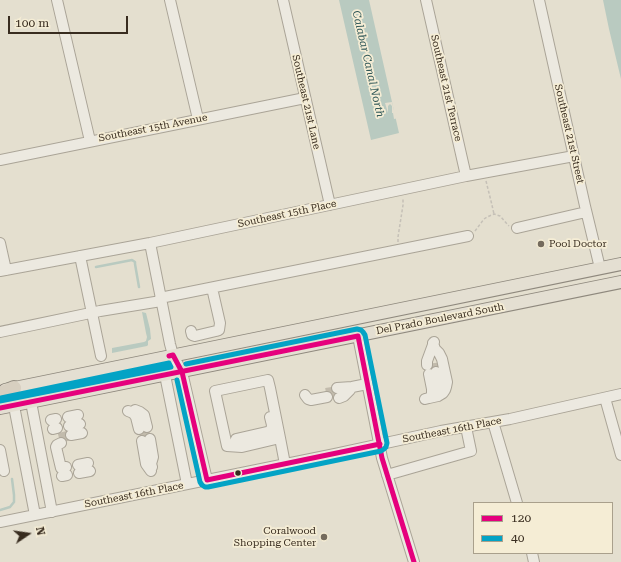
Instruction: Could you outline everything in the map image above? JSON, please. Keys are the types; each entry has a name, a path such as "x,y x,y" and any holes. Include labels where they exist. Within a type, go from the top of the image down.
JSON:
{"highway":[{"path":"0,394 7,389"}],"main road":[{"name":"Del Prado Boulevard South","path":"7,389 621,264"},
{"path":"517,303 540,292 587,281 594,276 600,268"},
{"name":"Del Prado Boulevard South","path":"0,408 621,282"},
{"path":"358,336 362,329 374,322 422,311 438,302"}],"street":[{"path":"57,0 90,141"},
{"path":"170,0 198,119"},
{"name":"Southeast 21st Lane","path":"282,0 330,205"},
{"name":"Southeast 21st Terrace","path":"426,0 466,176"},
{"name":"Southeast 21st Street","path":"539,0 586,212 600,268"},
{"name":"Southeast 15th Avenue","path":"0,160 305,98"},
{"name":"Southeast 15th Place","path":"3,271 150,243 466,176 574,156"},
{"path":"517,228 586,212"},
{"path":"0,332 468,236"},
{"path":"0,243 3,271"},
{"path":"150,243 173,355 182,372 207,480"},
{"path":"80,256 100,356"},
{"path":"191,331 194,335 198,336 219,330 220,323 212,288"},
{"path":"358,336 387,474 414,562"},
{"path":"433,347 442,359 447,382 445,390 433,397 431,397 434,368 433,347"},
{"path":"173,355 165,375 187,484"},
{"path":"433,397 443,383 434,368"},
{"path":"280,438 242,447 227,446 215,390 268,380 270,388 280,438 285,464"},
{"path":"338,393 350,388 367,384"},
{"path":"234,446 236,439 271,431 272,425 264,389 270,388"},
{"name":"Southeast 16th Place","path":"0,522 493,422 621,394"},
{"path":"306,395 327,395"},
{"path":"605,398 621,455"},
{"path":"31,402 52,512"},
{"path":"14,406 35,515"},
{"path":"131,411 140,415 143,428"},
{"path":"493,422 516,502"},
{"path":"387,474 471,451 466,427"},
{"path":"70,430 81,428 70,430"},
{"path":"56,431 56,447 64,472"},
{"path":"146,440 146,464 151,468"},
{"path":"0,450 4,471"},
{"path":"78,469 89,467"}],"path":[{"path":"483,173 494,214"},
{"path":"400,250 398,239 403,202 401,190"},
{"path":"468,236 475,232 484,219 494,214 500,216 510,227 517,228"}],"water":[{"name":"Calabar Canal North","path":"339,0 369,0 399,133 371,140"},
{"path":"603,0 621,0 621,79 609,29"},
{"path":"142,312 146,313 150,329 151,339 148,341 148,345 112,353 112,348 146,341 147,337"}],"pier":[{"path":"392,102 398,118 394,119 392,106 390,104 388,106 388,113 385,103"}],"waterway":[{"path":"96,267 132,260 135,262 139,287"},
{"path":"0,510 10,507 14,502 12,479"}],"tunnel":[{"path":"435,363 436,372"},
{"path":"326,393 338,391"},
{"path":"144,428 146,440"},
{"path":"59,438 71,435"}],"transit line":[{"name":"40","path":"177,380 200,482 205,487 381,451 386,447 387,443 365,335 361,330 357,329 186,364"},
{"name":"120","path":"0,408 358,336 382,458 414,562"},
{"name":"120","path":"169,356 173,355 182,372 207,480 380,444"},
{"name":"40","path":"0,401 171,367 169,363 1,398"}],"place":[{"name":"Pool Doctor","path":"541,244"},
{"name":"Coralwood Shopping Center","path":"324,537"}]}
